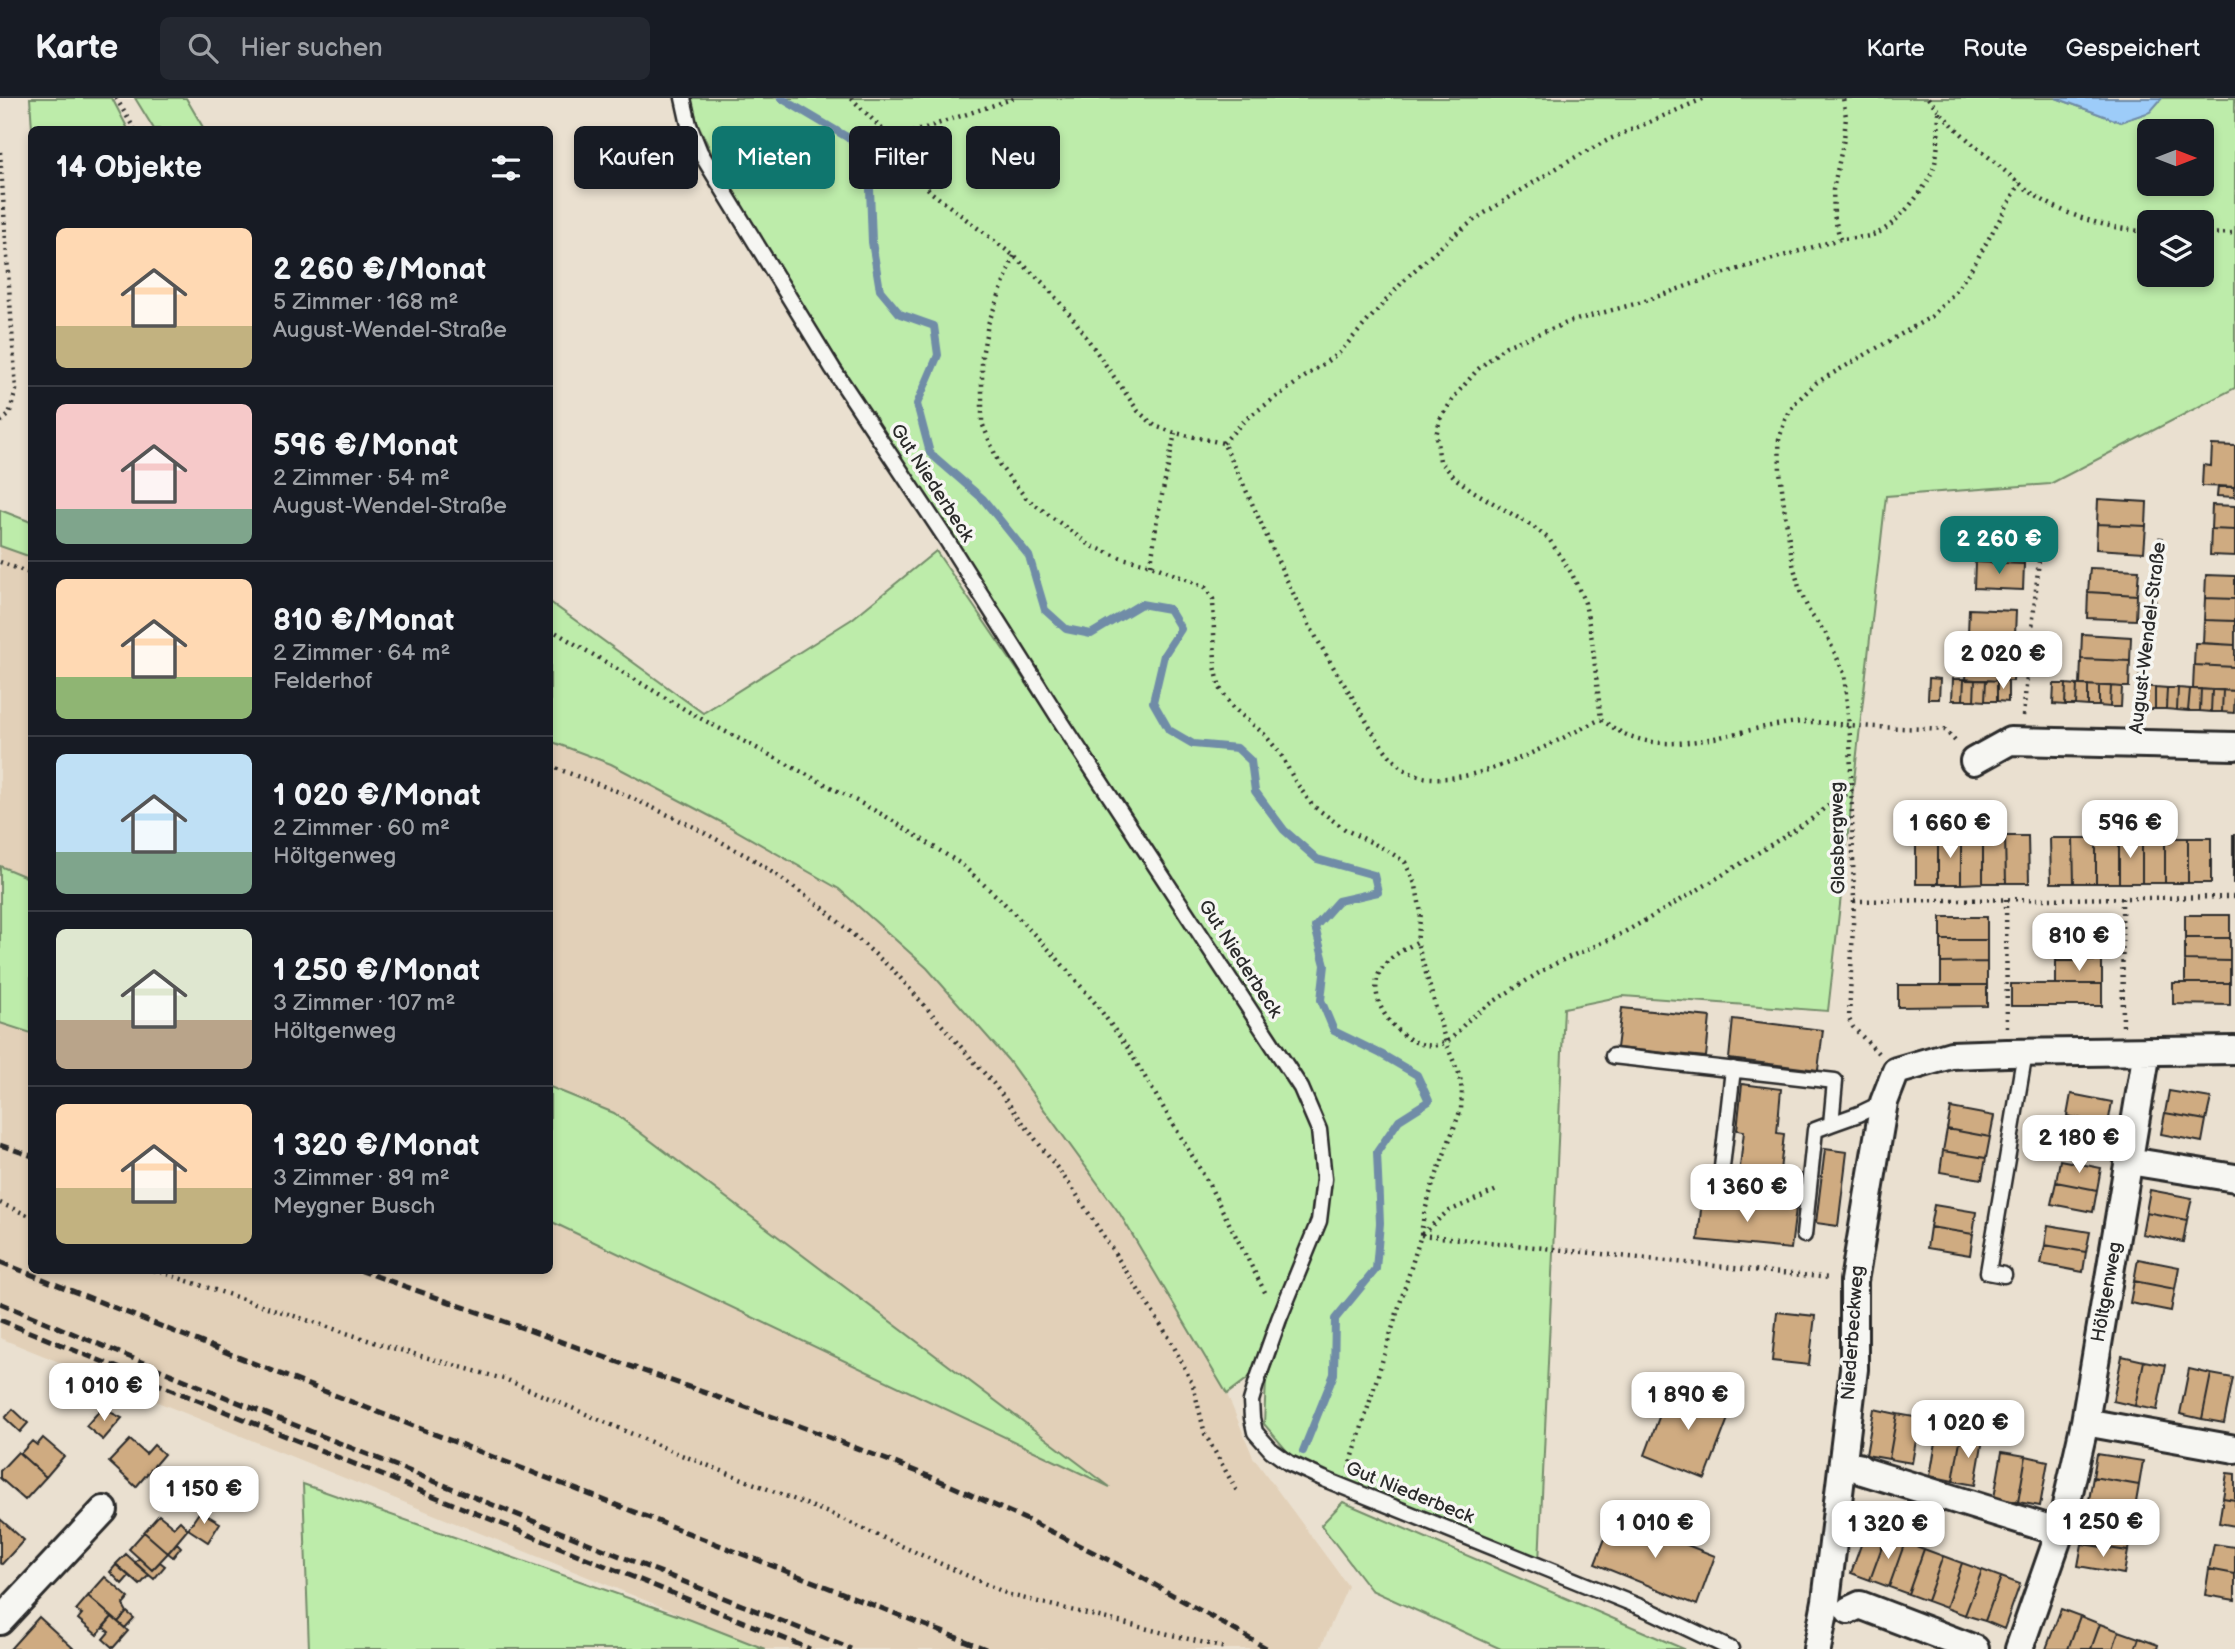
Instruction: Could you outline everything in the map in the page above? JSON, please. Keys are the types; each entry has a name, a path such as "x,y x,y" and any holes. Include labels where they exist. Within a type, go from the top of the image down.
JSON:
{"street":[{"name":"August-Wendel-Straße","path":"1974,761 2010,741 2235,746"},
{"path":"1896,1071 1951,1055 2235,1050"},
{"name":"Höltgenweg","path":"2019,1649 2060,1532 2085,1423 2129,1161 2135,1051"},
{"name":"Niederbeckweg","path":"1817,1649 1826,1601 1854,1369 1854,1281 1884,1102 1896,1071"},
{"path":"2129,1161 2235,1178"},
{"path":"2085,1423 2235,1449"},
{"path":"1858,1467 1863,1471 2060,1532"},
{"path":"0,1621 104,1510"},
{"path":"1849,1610 1860,1605 1975,1649"}],"lane":[{"name":"Gut Niederbeck","path":"683,98 689,125 700,152 819,346 1301,1088 1319,1130 1324,1179 1319,1221 1279,1319 1251,1401 1255,1432 1271,1450 1289,1463 1653,1612 1731,1649"},
{"path":"2004,1275 1988,1272 2016,1052"},
{"path":"1613,1056 1835,1081 1830,1124"},
{"path":"1733,1069 1720,1185 1807,1193"},
{"path":"1804,1235 1815,1130 1884,1102"}],"path":[{"path":"116,98 133,126"},
{"path":"851,98 879,126"},
{"path":"931,126 1015,98"},
{"path":"1223,443 1247,418 1340,352 1407,277 1479,216 1568,161 1610,139 1705,98"},
{"path":"1840,239 1834,215 1833,190 1844,139 1846,117 1843,98"},
{"path":"1928,98 1960,133 2020,183 2058,208 2105,224 2137,230"},
{"path":"1939,112 1934,168 1917,197 1879,233 1840,239 1712,276 1642,302 1572,321 1506,346 1478,369 1455,396 1440,419 1436,436 1440,461 1455,478 1549,539 1572,574 1585,603 1601,719 1610,727 1643,742 1673,743 1704,742 1791,723 1828,722 1945,730 1974,761"},
{"path":"0,152 16,390 9,415 0,422"},
{"name":"Glasbergweg","path":"1896,1071 1853,1027 1850,1019 1854,901 1852,791 1844,673 1826,634 1810,613 1800,591 1793,564 1780,471 1779,439 1794,404 1816,383 1931,317 1956,291 2020,183"},
{"path":"928,189 1014,256 1042,283 1072,317 1138,411 1156,426 1175,433 1223,443"},
{"path":"2214,234 2235,233"},
{"path":"1014,256 988,324 982,356 982,423 1000,466 1026,498 1091,546 1151,565 1205,587 1213,599 1215,666 1220,688 1233,708 1264,734 1280,753 1294,781 1312,805 1346,830 1405,862 1416,886 1421,913 1417,942 1446,1043 1460,1077 1461,1109 1432,1187 1421,1235 1344,1487"},
{"path":"1151,565 1157,519 1175,433"},
{"path":"1223,443 1251,496 1295,598 1314,633 1376,735 1404,769 1432,778 1455,777 1488,770 1601,719"},
{"name":"August-Wendel-Straße","path":"2136,744 2139,685 2155,599 2161,532"},
{"path":"2021,742 2039,560"},
{"path":"0,562 28,572"},
{"path":"553,631 696,716 885,816 961,864 1002,901 1055,956 1096,1004 1127,1047 1206,1179 1279,1319"},
{"path":"553,767 619,792 694,827 756,861 822,908 895,972 993,1083 1081,1201 1170,1339 1193,1385 1205,1434 1238,1493"},
{"path":"1417,942 1391,958 1384,967 1378,976 1377,998 1385,1016 1403,1036 1414,1042 1435,1045 1446,1043 1470,1019 1543,971 1608,941 1662,911 1852,791"},
{"path":"1854,901 2235,897"},
{"path":"2122,898 2135,1051"},
{"path":"2006,900 2016,1052"},
{"path":"1421,1235 1447,1212 1499,1189"},
{"path":"0,1203 28,1215"},
{"path":"1421,1235 1854,1281"},
{"path":"166,1274 388,1347 507,1380 674,1452 831,1514 1010,1595 1225,1648"}],"shaded area":[{"path":"0,546 28,556 28,878 0,866"},
{"path":"553,742 611,764 723,823 839,889 927,968 1008,1060 1120,1214 1227,1394 1253,1457 1348,1586 1320,1649 765,1649 0,1338 0,1023 28,1032 28,1274 553,1274 553,1222 1106,1485 614,1113 553,1088"}],"green space":[{"path":"30,98 112,98 126,126 32,126"},
{"path":"135,98 186,98 202,126 152,126"},
{"path":"691,98 2056,98 2120,122 2149,112 2162,98 2235,98 2235,388 2050,484 1886,496 1828,1011 1623,996 1564,1008 1539,1563 1292,1457 1264,1424 1266,1380 1323,1223 1324,1128 1171,879 948,535 731,189 835,189 835,126 712,126 712,154 697,122"},
{"path":"0,510 28,521 28,556 0,546"},
{"path":"936,551 1059,731 1300,1097 1313,1132 1318,1175 1312,1219 1251,1376 1227,1394 1120,1214 1008,1060 927,968 839,889 723,823 611,764 553,742 553,604 703,713 852,619"},
{"path":"0,866 28,878 28,1032 0,1023"},
{"path":"553,1088 614,1113 1110,1487 553,1222"},
{"path":"303,1484 691,1620 765,1649 309,1649"},
{"path":"1343,1502 1684,1649 1501,1649 1371,1590 1321,1525"}],"water":[{"path":"2056,98 2162,98 2150,112 2120,122"}],"building":[{"path":"2212,445 2235,446 2235,487 2202,486 2203,465 2211,466"},
{"path":"2218,486 2235,487 2235,497 2217,496"},
{"path":"2098,499 2147,502 2146,526 2097,524"},
{"path":"2212,505 2235,506 2235,530 2211,529"},
{"path":"2097,524 2146,526 2144,552 2096,549"},
{"path":"1977,529 2026,532 2024,564 1975,562"},
{"path":"2211,529 2235,530 2235,556 2210,555"},
{"path":"1975,562 2024,564 2023,590 1974,588"},
{"path":"2090,568 2139,570 2137,595 2088,592"},
{"path":"2206,575 2235,576 2235,599 2205,598"},
{"path":"2088,592 2137,595 2136,620 2087,618"},
{"path":"2205,598 2235,599 2235,621 2204,620"},
{"path":"1969,609 2016,611 2015,635 1968,633"},
{"path":"2204,620 2235,621 2235,645 2203,643"},
{"path":"1968,633 2015,635 2014,657 1967,655"},
{"path":"2082,634 2131,637 2130,661 2081,659"},
{"path":"2195,643 2235,645 2235,667 2194,665"},
{"path":"1967,655 2014,657 2013,681 1966,680"},
{"path":"2081,659 2130,661 2129,687 2080,685"},
{"path":"2194,665 2235,667 2235,691 2193,689"},
{"path":"1929,678 1940,679 1939,699 1928,699"},
{"path":"1953,679 1964,679 1963,700 1952,700"},
{"path":"1964,679 1975,680 1974,700 1963,700"},
{"path":"1975,680 1986,680 1985,701 1974,700"},
{"path":"1986,680 1997,681 1997,701 1985,701"},
{"path":"1997,681 2008,681 2008,702 1997,701"},
{"path":"2054,684 2066,684 2065,705 2053,704"},
{"path":"2066,684 2077,685 2076,705 2065,705"},
{"path":"2077,685 2088,685 2088,706 2076,705"},
{"path":"2088,685 2099,686 2099,706 2088,706"},
{"path":"2099,686 2111,686 2110,707 2099,706"},
{"path":"2111,686 2122,687 2121,707 2110,707"},
{"path":"2144,687 2155,687 2155,709 2143,709"},
{"path":"2155,687 2167,688 2166,709 2155,709"},
{"path":"2167,688 2178,688 2177,710 2166,709"},
{"path":"2178,688 2190,689 2188,711 2177,710"},
{"path":"2190,689 2201,689 2200,711 2188,711"},
{"path":"2201,689 2212,690 2211,712 2200,711"},
{"path":"2212,690 2223,690 2222,712 2211,712"},
{"path":"2223,690 2235,691 2234,713 2222,712"},
{"path":"2235,835 2235,883 2233,883"},
{"path":"1961,836 1961,884 1938,884 1938,837"},
{"path":"1961,836 1983,836 1983,883 1961,884"},
{"path":"1983,836 2005,836 2006,883 1983,883"},
{"path":"2005,836 2028,836 2029,883 2006,883"},
{"path":"1916,837 1938,837 1938,884 1916,884"},
{"path":"2050,838 2073,838 2074,883 2051,883"},
{"path":"2073,838 2096,838 2096,883 2074,883"},
{"path":"2096,838 2119,838 2119,883 2096,883"},
{"path":"2119,838 2142,838 2142,883 2119,883"},
{"path":"2142,838 2165,838 2165,883 2142,883"},
{"path":"2165,838 2188,838 2188,883 2165,883"},
{"path":"2188,838 2211,838 2211,883 2188,883"},
{"path":"2185,915 2230,915 2230,938 2185,938"},
{"path":"2056,916 2102,916 2102,939 2056,939"},
{"path":"1941,917 1987,917 1987,940 1941,940"},
{"path":"2185,938 2230,938 2230,961 2185,960"},
{"path":"2056,939 2102,939 2102,961 2056,961"},
{"path":"1941,940 1987,940 1987,962 1941,963"},
{"path":"2185,960 2230,961 2230,983 2185,983"},
{"path":"2056,961 2102,961 2102,984 2056,984"},
{"path":"1987,962 1987,985 1941,985 1941,963"},
{"path":"2173,983 2230,983 2230,1005 2173,1004"},
{"path":"2011,984 2102,984 2102,1006 2011,1006"},
{"path":"1898,985 1987,985 1987,1006 1898,1007"},
{"path":"1622,1008 1710,1017 1706,1057 1617,1048"},
{"path":"1733,1019 1823,1030 1818,1070 1729,1059"},
{"path":"1742,1084 1781,1089 1777,1133 1784,1134 1779,1180 1739,1176 1744,1131 1737,1130"},
{"path":"2169,1091 2211,1098 2206,1120 2165,1113"},
{"path":"2071,1094 2112,1102 2108,1124 2067,1116"},
{"path":"1951,1108 1994,1116 1990,1137 1947,1129"},
{"path":"2165,1113 2206,1120 2202,1142 2161,1134"},
{"path":"2067,1116 2108,1124 2104,1146 2063,1138"},
{"path":"1947,1129 1990,1137 1986,1158 1943,1151"},
{"path":"1825,1149 1847,1152 1838,1226 1816,1223"},
{"path":"1943,1151 1986,1158 1982,1179 1940,1172"},
{"path":"2060,1160 2101,1168 2097,1190 2056,1182"},
{"path":"2056,1182 2097,1190 2093,1212 2051,1204"},
{"path":"2150,1190 2192,1198 2187,1220 2146,1212"},
{"path":"1702,1199 1796,1208 1791,1249 1698,1240"},
{"path":"1934,1205 1976,1212 1973,1234 1930,1227"},
{"path":"2146,1212 2187,1220 2183,1242 2142,1234"},
{"path":"2048,1225 2090,1232 2086,1252 2045,1245"},
{"path":"1930,1227 1973,1234 1970,1255 1927,1248"},
{"path":"2045,1245 2086,1252 2083,1272 2041,1264"},
{"path":"2138,1259 2179,1267 2175,1289 2134,1281"},
{"path":"2134,1281 2175,1289 2171,1311 2130,1303"},
{"path":"1777,1312 1815,1316 1809,1365 1772,1361"},
{"path":"2122,1356 2144,1361 2135,1406 2113,1401"},
{"path":"2144,1361 2166,1365 2157,1410 2135,1406"},
{"path":"2189,1369 2211,1374 2202,1419 2180,1414"},
{"path":"2211,1374 2233,1378 2224,1423 2202,1419"},
{"path":"1671,1385 1732,1408 1705,1479 1645,1455"},
{"path":"102,1408 122,1418 103,1440 86,1426"},
{"path":"13,1409 28,1423 20,1432 5,1418"},
{"path":"1874,1409 1897,1414 1889,1459 1866,1455"},
{"path":"1897,1414 1920,1418 1912,1463 1889,1459"},
{"path":"1938,1431 1961,1435 1953,1481 1930,1476"},
{"path":"1961,1435 1983,1439 1975,1485 1953,1481"},
{"path":"43,1438 64,1456 46,1477 20,1454 32,1441 37,1445"},
{"path":"130,1440 146,1454 154,1445 164,1454 136,1487 109,1462"},
{"path":"18,1452 46,1477 25,1500 0,1478 0,1471"},
{"path":"2002,1452 2026,1456 2018,1502 1994,1498"},
{"path":"2097,1454 2143,1461 2139,1485 2093,1477"},
{"path":"2026,1456 2048,1461 2040,1506 2018,1502"},
{"path":"2227,1473 2235,1474 2235,1500 2223,1498"},
{"path":"2093,1477 2139,1485 2135,1508 2089,1500"},
{"path":"2223,1498 2235,1500 2235,1526 2219,1523"},
{"path":"200,1511 220,1523 208,1542 188,1529"},
{"path":"159,1515 174,1527 180,1521 188,1529 168,1553 144,1532"},
{"path":"1614,1516 1715,1556 1697,1605 1595,1564"},
{"path":"0,1519 24,1540 2,1564 0,1563"},
{"path":"2086,1520 2131,1527 2128,1551 2082,1544"},
{"path":"1867,1528 1886,1536 1870,1580 1851,1573"},
{"path":"144,1532 168,1553 152,1570 129,1549"},
{"path":"1886,1536 1905,1542 1889,1587 1870,1580"},
{"path":"1905,1542 1924,1549 1908,1594 1889,1587"},
{"path":"177,1543 181,1547 173,1557 168,1553"},
{"path":"2082,1544 2128,1551 2124,1574 2078,1566"},
{"path":"2214,1544 2235,1547 2235,1574 2209,1569"},
{"path":"1924,1549 1943,1556 1927,1601 1908,1594"},
{"path":"126,1554 149,1575 140,1585 116,1564"},
{"path":"1943,1556 1962,1563 1946,1608 1927,1601"},
{"path":"139,1558 152,1570 160,1562 165,1566 154,1579 135,1563"},
{"path":"1962,1563 1982,1570 1965,1615 1946,1608"},
{"path":"116,1565 129,1576 122,1584 110,1572"},
{"path":"2209,1569 2235,1574 2235,1600 2205,1595"},
{"path":"1982,1570 2001,1577 1985,1621 1965,1615"},
{"path":"105,1577 129,1598 123,1605 127,1612 118,1622 88,1596"},
{"path":"2001,1577 2020,1584 2004,1629 1985,1621"},
{"path":"88,1596 112,1617 97,1635 78,1619 82,1614 76,1610"},
{"path":"2061,1609 2080,1616 2068,1649 2046,1649"},
{"path":"127,1612 134,1618 125,1628 118,1622"},
{"path":"2080,1616 2100,1624 2091,1649 2068,1649"},
{"path":"39,1617 74,1649 10,1649"},
{"path":"112,1617 128,1631 113,1648 103,1639 109,1632 103,1627"},
{"path":"2100,1624 2119,1631 2113,1649 2091,1649"},
{"path":"2119,1631 2139,1638 2135,1649 2113,1649"},
{"path":"2139,1638 2158,1645 2157,1649 2135,1649"}],"waterway":[{"path":"781,98 857,143 869,162 872,242 880,290 900,314 934,326 938,355 917,404 930,453 983,499 1029,556 1045,610 1066,629 1091,634 1141,604 1169,609 1181,629 1164,655 1153,702 1169,730 1193,744 1237,748 1251,761 1255,791 1284,830 1317,859 1374,875 1378,892 1338,901 1315,927 1325,965 1321,1000 1334,1031 1417,1075 1429,1101 1399,1120 1377,1152 1380,1223 1376,1269 1335,1319 1334,1374 1303,1451"}],"railway":[{"path":"0,1145 28,1155"},
{"path":"0,1262 28,1273"},
{"path":"30,1274 986,1649"},
{"path":"370,1274 810,1430 936,1479 1125,1568 1268,1649"},
{"path":"0,1303 235,1401 851,1649"},
{"path":"0,1320 810,1649"}]}
